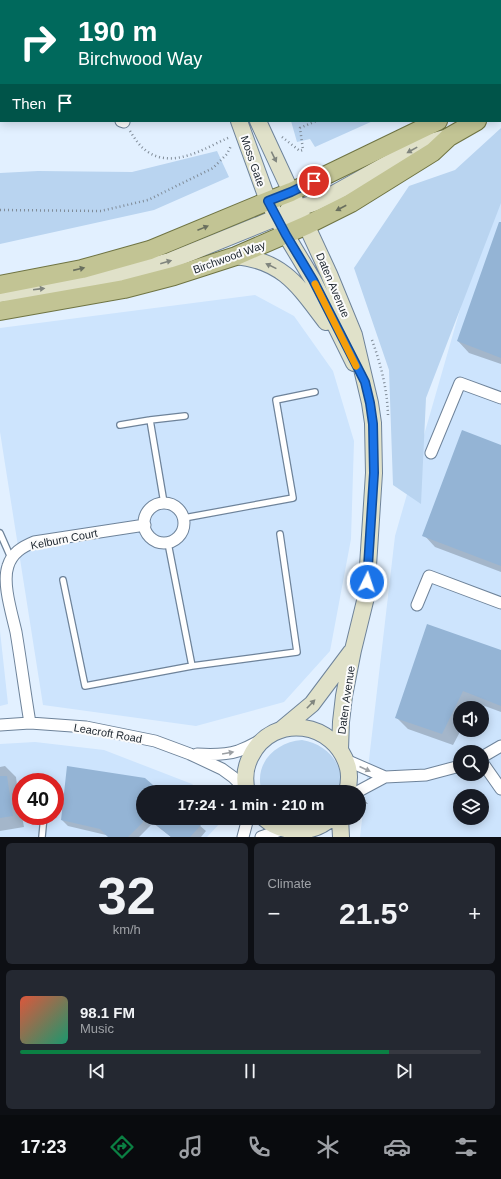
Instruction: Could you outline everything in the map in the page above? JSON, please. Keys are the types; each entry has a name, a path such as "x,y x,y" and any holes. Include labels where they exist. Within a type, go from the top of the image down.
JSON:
{"main road":[{"path":"0,285 82,269 150,250 291,192 436,122"},
{"name":"Birchwood Way","path":"0,311 124,289 174,276 236,256 286,235 351,203 433,152 449,137 475,122"}],"street":[{"name":"Moss Gate","path":"239,122 268,201"},
{"name":"Moss Gate","path":"258,122 291,192"},
{"path":"268,201 272,206 284,210 299,208 314,203 423,144 449,137"},
{"name":"Daten Avenue","path":"291,192 329,274 354,334 370,403 373,424 374,473 366,597 353,650 341,722 343,755 349,773 349,785"},
{"name":"Daten Avenue","path":"268,201 276,218 313,280 365,382"},
{"path":"0,294 86,283 170,261 283,215 297,217 303,220 307,225"},
{"path":"236,256 262,261 286,275 300,288 349,352"},
{"path":"431,453 460,383 501,398"},
{"path":"158,504 164,504 171,504 181,512 184,518 183,531 179,537 168,543 155,541 146,531 145,525 145,518 148,512 158,504"},
{"name":"Kelburn Court","path":"11,558 24,546 34,542 145,525"},
{"path":"11,558 7,567 6,586 16,633 30,723"},
{"path":"417,604 429,576 501,603"},
{"name":"Daten Avenue","path":"282,729 312,704 353,650"},
{"name":"Leacroft Road","path":"0,725 30,723 86,727 155,741 190,754 222,769 241,785"},
{"path":"246,785 245,776 248,762 254,750 263,739 282,729 298,727 314,730 329,738 343,755 385,777"},
{"name":"Leacroft Road","path":"190,754 214,755 228,753 239,750 263,739"},
{"path":"489,753 501,746"},
{"path":"366,788 385,777 426,775 453,768"},
{"path":"489,772 501,789"},
{"path":"243,837 246,825"},
{"path":"276,825 294,832"},
{"path":"261,837 311,829 320,825"},
{"path":"340,825 341,837"}],"lane":[{"path":"184,518 293,498 276,400 315,392"},
{"path":"120,425 185,416"},
{"path":"150,420 164,504"},
{"path":"0,533 11,558"},
{"path":"63,580 85,686 192,666 297,652 280,534"},
{"path":"168,543 192,666"},
{"path":"42,837 43,825"}],"path":[{"path":"0,210 100,211 148,200 213,168 231,148 231,136 188,156 173,158 160,157 148,152 138,143 122,122"},
{"path":"280,134 300,151 303,150 300,128 314,122"},
{"path":"366,802 369,799"}],"shaded area":[{"path":"291,122 371,122 315,147 310,139 297,142"},
{"path":"501,128 501,203 426,398 421,504 393,485 389,370 354,268 409,186 455,170"},
{"path":"217,151 229,177 154,210 0,244 0,173 38,171 132,172"},
{"path":"501,167 501,837 360,837 361,825 366,825 366,785 395,536"},
{"path":"255,295 294,316 333,371 354,441 351,539 330,651 284,702 196,726 43,705 0,432 0,328"},
{"path":"0,631 8,704 0,706"},
{"path":"302,740 311,742 327,751 333,757 337,765 340,773 340,785 261,785 261,772 268,756 283,745"},
{"path":"35,742 104,750 193,785 136,785 136,825 218,825 207,837 0,837 0,744"}],"building":[{"path":"499,222 501,222 501,358 457,341"},
{"path":"462,430 501,445 501,566 422,536"},
{"path":"427,624 501,650 501,706 463,691 458,701 453,701 453,711 442,734 395,718"},
{"path":"67,766 145,778 153,785 136,785 136,825 140,825 128,837 108,837 100,829 64,821 64,793"},
{"path":"0,776 7,776 12,816 0,818"},
{"path":"156,825 201,825 190,837 171,837"}],"slow traffic":[{"path":"315,284 356,366"}],"route":[{"path":"314,181 268,201 313,280 365,382 373,424 374,473 367,582"}]}
